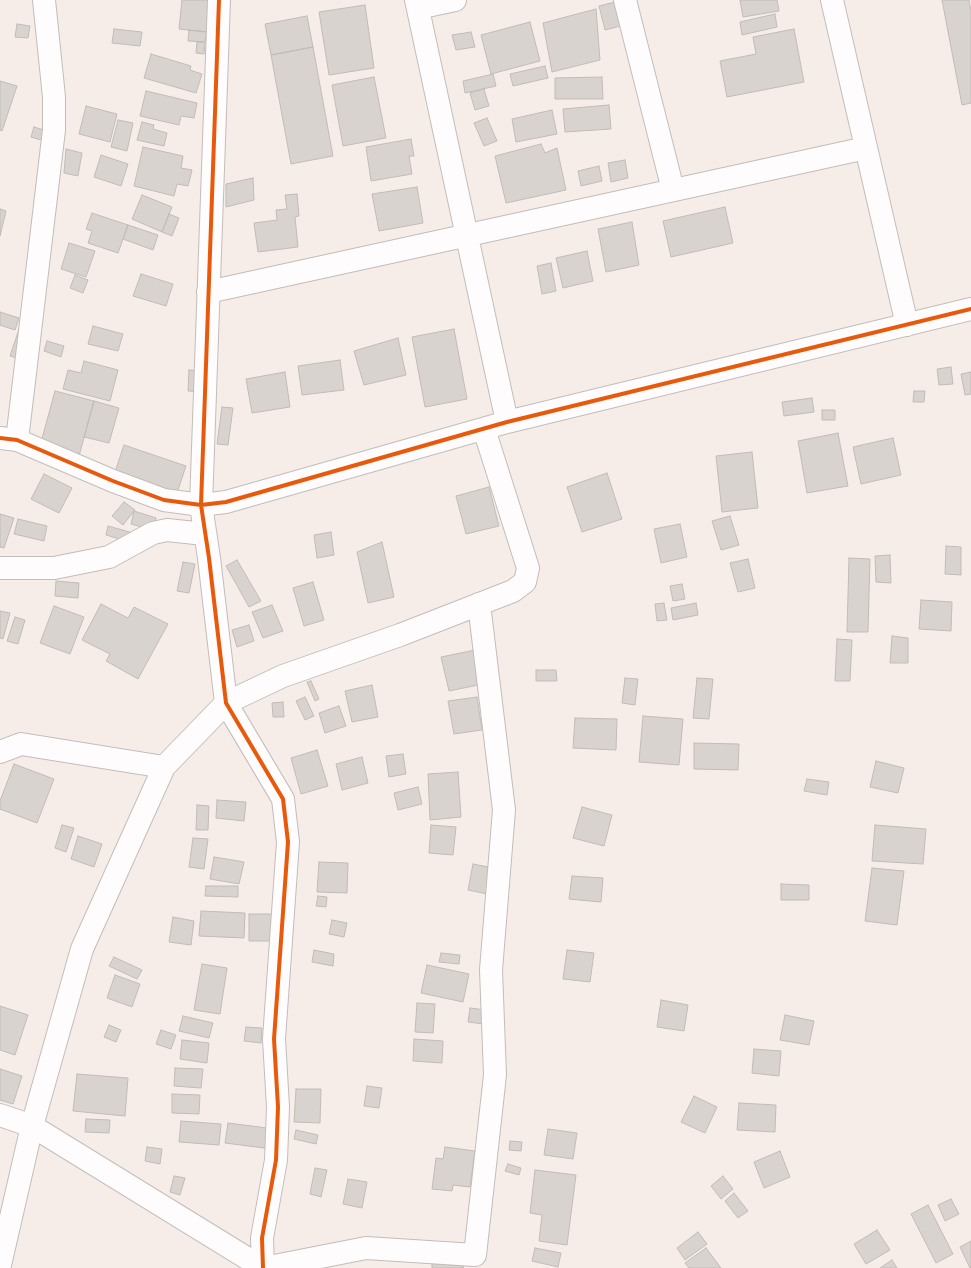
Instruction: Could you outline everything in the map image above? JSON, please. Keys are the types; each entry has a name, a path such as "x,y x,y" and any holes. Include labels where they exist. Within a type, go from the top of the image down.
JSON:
{"street":[{"path":"44,0 54,96 54,130 9,439 164,500 201,505 226,502 507,422 971,309"},
{"path":"219,0 201,505 226,703 283,799 288,842 274,1039 278,1107 276,1160 262,1238 264,1268"},
{"path":"455,0 417,4 507,422"},
{"path":"625,0 673,190"},
{"path":"832,0 907,325"},
{"path":"208,292 866,148"},
{"path":"0,1265 32,1126 82,949 164,767 226,703 283,676 400,635 514,591 525,582 528,568 484,428"},
{"path":"0,568 54,568 109,557 153,533 167,530 205,534"},
{"path":"0,1115 32,1126 264,1268 366,1248 475,1255 495,1075 491,970 504,810 479,604"},
{"path":"0,752 21,744 164,767"}],"building":[{"path":"182,0 210,0 207,32 179,29"},
{"path":"740,0 777,0 779,11 743,17"},
{"path":"942,0 969,0 971,11 971,103 962,105"},
{"path":"615,2 621,26 605,30 599,6"},
{"path":"365,5 374,68 329,75 319,12"},
{"path":"596,9 600,60 552,72 543,23"},
{"path":"775,14 777,27 742,35 740,22"},
{"path":"307,16 313,47 271,55 265,24"},
{"path":"530,22 540,61 491,74 481,35"},
{"path":"17,24 30,26 28,38 15,37"},
{"path":"114,29 142,32 140,46 112,43"},
{"path":"794,29 804,82 727,97 720,61 756,54 753,37"},
{"path":"189,30 207,32 205,42 188,41"},
{"path":"471,32 475,47 456,50 452,35"},
{"path":"197,42 205,42 204,54 196,53"},
{"path":"313,47 333,156 291,164 271,55"},
{"path":"151,54 191,66 190,70 202,74 196,93 144,78"},
{"path":"545,66 548,78 513,86 510,74"},
{"path":"493,74 496,86 465,93 463,81"},
{"path":"374,77 386,138 343,146 332,85"},
{"path":"602,77 603,99 555,99 555,78"},
{"path":"0,81 17,86 2,131 0,130"},
{"path":"484,89 489,106 475,110 470,93"},
{"path":"146,91 197,103 194,118 181,116 179,125 140,116"},
{"path":"609,105 611,129 565,132 563,109"},
{"path":"86,106 117,114 110,142 79,134"},
{"path":"552,110 557,134 516,142 512,119"},
{"path":"487,118 497,141 484,146 474,123"},
{"path":"118,120 133,123 127,151 111,147"},
{"path":"142,122 154,125 153,129 167,133 164,146 137,140"},
{"path":"34,127 44,130 41,140 31,137"},
{"path":"411,139 414,156 409,156 412,174 371,181 366,147"},
{"path":"541,144 545,153 557,148 566,190 506,203 495,156"},
{"path":"143,147 183,156 181,168 192,170 188,186 177,184 174,196 134,186"},
{"path":"66,149 82,153 78,176 64,173"},
{"path":"101,155 128,164 121,186 94,177"},
{"path":"625,160 628,178 611,182 608,163"},
{"path":"599,166 602,181 581,186 578,171"},
{"path":"253,178 254,200 226,207 226,184"},
{"path":"417,187 423,223 379,231 372,194"},
{"path":"297,194 299,216 295,217 298,247 258,252 254,223 277,220 276,210 287,209 285,195"},
{"path":"142,195 172,207 162,232 132,219"},
{"path":"725,207 733,243 671,257 663,221"},
{"path":"0,209 6,211 0,236"},
{"path":"92,213 128,225 118,253 88,243 92,231 86,229"},
{"path":"169,214 179,218 172,236 162,232"},
{"path":"632,222 639,265 606,272 598,229"},
{"path":"128,225 158,235 153,250 123,239"},
{"path":"69,243 95,251 86,277 61,269"},
{"path":"587,251 593,281 563,288 556,258"},
{"path":"551,263 556,291 542,294 537,266"},
{"path":"141,274 173,284 166,306 133,296"},
{"path":"75,275 88,280 83,293 70,288"},
{"path":"0,312 19,318 15,330 0,325"},
{"path":"20,326 19,359 10,356"},
{"path":"93,326 123,334 118,351 88,344"},
{"path":"454,329 467,399 425,407 412,337"},
{"path":"398,338 406,375 364,385 354,351"},
{"path":"47,341 64,346 61,357 44,351"},
{"path":"340,360 344,390 302,395 298,366"},
{"path":"84,361 118,370 110,401 63,389 68,370 81,373"},
{"path":"951,367 953,384 939,385 937,369"},
{"path":"189,370 203,371 202,392 188,391"},
{"path":"285,372 290,407 252,413 246,379"},
{"path":"971,372 971,394 965,395 961,374"},
{"path":"55,391 94,401 79,456 40,446"},
{"path":"914,391 925,391 924,402 913,402"},
{"path":"812,398 814,412 784,416 782,402"},
{"path":"94,401 119,408 109,443 84,437"},
{"path":"222,407 233,408 228,445 217,444"},
{"path":"822,410 835,410 835,420 822,420"},
{"path":"838,433 848,486 807,493 798,441"},
{"path":"893,438 901,475 861,484 853,447"},
{"path":"124,445 186,466 175,499 113,478"},
{"path":"752,452 758,508 722,512 716,456"},
{"path":"607,473 622,519 582,532 567,487"},
{"path":"44,474 72,488 59,513 31,499"},
{"path":"489,487 499,526 466,534 456,496"},
{"path":"124,502 135,510 123,525 112,516"},
{"path":"134,511 156,518 153,530 131,524"},
{"path":"0,514 14,518 4,548 0,547"},
{"path":"730,516 739,545 721,550 712,521"},
{"path":"18,519 47,526 44,541 14,534"},
{"path":"680,524 687,557 661,563 654,529"},
{"path":"108,526 133,533 130,542 106,535"},
{"path":"331,532 334,555 317,558 314,535"},
{"path":"382,542 394,597 368,603 357,552"},
{"path":"946,546 961,547 961,575 945,574"},
{"path":"890,555 891,583 876,582 875,556"},
{"path":"849,558 870,559 868,632 847,632"},
{"path":"748,559 755,588 738,592 730,563"},
{"path":"237,560 261,601 249,607 226,566"},
{"path":"183,562 195,564 189,593 177,591"},
{"path":"56,581 79,583 78,598 55,596"},
{"path":"313,582 324,620 304,626 293,588"},
{"path":"682,584 685,599 673,601 670,586"},
{"path":"921,600 952,602 951,631 919,629"},
{"path":"664,603 667,620 657,621 655,604"},
{"path":"696,603 698,615 673,620 671,608"},
{"path":"101,604 128,618 134,607 168,624 138,679 106,661 110,654 82,640"},
{"path":"272,605 283,631 263,638 252,612"},
{"path":"54,606 84,617 70,654 40,643"},
{"path":"0,611 10,613 3,639 0,638"},
{"path":"15,617 25,620 18,644 7,641"},
{"path":"249,625 254,641 237,647 232,630"},
{"path":"892,636 908,638 908,663 890,663"},
{"path":"837,639 852,640 850,681 835,681"},
{"path":"480,649 488,683 449,691 441,657"},
{"path":"536,670 556,670 557,681 536,681"},
{"path":"625,678 638,679 635,705 622,703"},
{"path":"697,678 713,679 709,719 693,718"},
{"path":"311,681 319,699 315,701 307,682"},
{"path":"372,685 378,717 352,722 345,691"},
{"path":"305,697 314,716 305,720 296,701"},
{"path":"477,697 482,730 454,734 448,701"},
{"path":"283,702 284,717 273,717 272,703"},
{"path":"339,706 346,726 325,733 319,713"},
{"path":"643,716 683,719 679,765 639,762"},
{"path":"575,718 617,719 616,750 573,748"},
{"path":"694,743 739,744 738,770 694,769"},
{"path":"317,750 328,786 301,794 291,758"},
{"path":"403,754 406,774 389,777 386,756"},
{"path":"362,757 368,783 342,790 336,764"},
{"path":"876,761 904,768 898,793 870,787"},
{"path":"14,764 54,779 37,823 0,809 0,801"},
{"path":"458,772 461,817 430,820 428,774"},
{"path":"807,779 829,782 827,795 804,791"},
{"path":"418,787 422,804 398,810 394,793"},
{"path":"217,800 246,802 244,821 216,818"},
{"path":"197,805 209,806 208,830 196,830"},
{"path":"582,807 612,815 604,846 573,838"},
{"path":"62,825 74,828 66,852 55,848"},
{"path":"431,825 456,827 453,855 429,853"},
{"path":"875,825 926,829 923,864 872,861"},
{"path":"78,836 102,844 94,867 71,859"},
{"path":"193,838 208,839 204,869 189,867"},
{"path":"214,857 244,862 239,884 210,879"},
{"path":"319,862 348,863 347,893 317,892"},
{"path":"473,864 498,869 492,895 468,890"},
{"path":"872,868 904,871 897,925 865,921"},
{"path":"572,876 603,878 601,902 569,899"},
{"path":"781,884 809,885 809,900 781,900"},
{"path":"206,886 238,886 238,897 205,896"},
{"path":"318,896 327,897 326,907 316,906"},
{"path":"201,911 245,913 244,938 199,936"},
{"path":"249,914 275,914 275,941 249,941"},
{"path":"173,917 194,921 191,945 169,942"},
{"path":"332,920 347,923 344,937 329,934"},
{"path":"314,950 334,954 333,966 312,962"},
{"path":"567,950 594,953 590,982 563,979"},
{"path":"441,953 460,955 459,964 439,962"},
{"path":"114,957 142,970 137,979 109,966"},
{"path":"202,964 227,968 220,1014 194,1010"},
{"path":"427,965 469,974 463,1002 421,993"},
{"path":"115,975 140,984 132,1007 107,998"},
{"path":"661,1000 688,1005 684,1031 657,1027"},
{"path":"417,1003 435,1004 433,1033 415,1032"},
{"path":"0,1006 28,1015 15,1055 0,1050"},
{"path":"470,1008 486,1010 484,1024 468,1022"},
{"path":"785,1015 814,1021 809,1045 780,1040"},
{"path":"183,1016 213,1023 209,1038 179,1031"},
{"path":"109,1025 121,1030 116,1042 104,1037"},
{"path":"246,1027 262,1028 261,1043 244,1041"},
{"path":"161,1030 176,1035 171,1049 156,1044"},
{"path":"414,1039 443,1041 442,1063 413,1061"},
{"path":"182,1040 209,1043 207,1063 180,1059"},
{"path":"754,1049 781,1051 779,1076 752,1073"},
{"path":"175,1068 203,1069 201,1088 174,1086"},
{"path":"0,1069 22,1076 13,1104 0,1100"},
{"path":"77,1074 128,1078 125,1116 73,1111"},
{"path":"367,1086 382,1088 379,1108 364,1106"},
{"path":"296,1089 321,1089 320,1123 294,1122"},
{"path":"172,1094 200,1095 199,1114 172,1113"},
{"path":"694,1096 717,1107 705,1133 681,1122"},
{"path":"739,1103 776,1105 775,1132 737,1130"},
{"path":"86,1119 110,1120 109,1133 85,1132"},
{"path":"181,1121 221,1124 219,1145 179,1142"},
{"path":"228,1123 275,1129 272,1149 225,1143"},
{"path":"548,1129 577,1133 573,1159 544,1155"},
{"path":"296,1130 318,1135 316,1144 294,1139"},
{"path":"510,1141 522,1142 521,1151 509,1150"},
{"path":"147,1147 162,1149 160,1164 145,1161"},
{"path":"445,1147 475,1151 470,1187 453,1185 452,1191 432,1189 436,1158 443,1159"},
{"path":"780,1151 790,1177 764,1188 754,1162"},
{"path":"508,1164 521,1168 519,1175 505,1171"},
{"path":"315,1168 327,1170 321,1197 310,1194"},
{"path":"535,1170 576,1175 567,1245 539,1241 542,1215 530,1213"},
{"path":"174,1176 185,1178 180,1195 170,1192"},
{"path":"723,1176 733,1189 721,1199 711,1186"},
{"path":"348,1179 367,1182 362,1208 343,1204"},
{"path":"734,1193 748,1211 738,1218 725,1201"},
{"path":"951,1199 959,1214 945,1221 938,1205"},
{"path":"928,1205 953,1254 936,1263 911,1214"},
{"path":"877,1230 890,1250 866,1264 854,1244"},
{"path":"698,1232 707,1244 685,1260 677,1248"},
{"path":"971,1241 971,1268 970,1268 960,1247"},
{"path":"535,1248 561,1253 558,1267 532,1261"},
{"path":"706,1248 721,1268 689,1268 685,1263"},
{"path":"892,1260 897,1268 880,1268"},
{"path":"432,1263 464,1266 463,1268 432,1268"}],"cycle path":[{"path":"219,0 201,505 209,558 226,703 283,799 288,842 274,1039 278,1107 276,1160 262,1238 263,1268"},
{"path":"0,438 17,440 113,481 164,500 201,505 226,502 507,422 971,309"}]}
